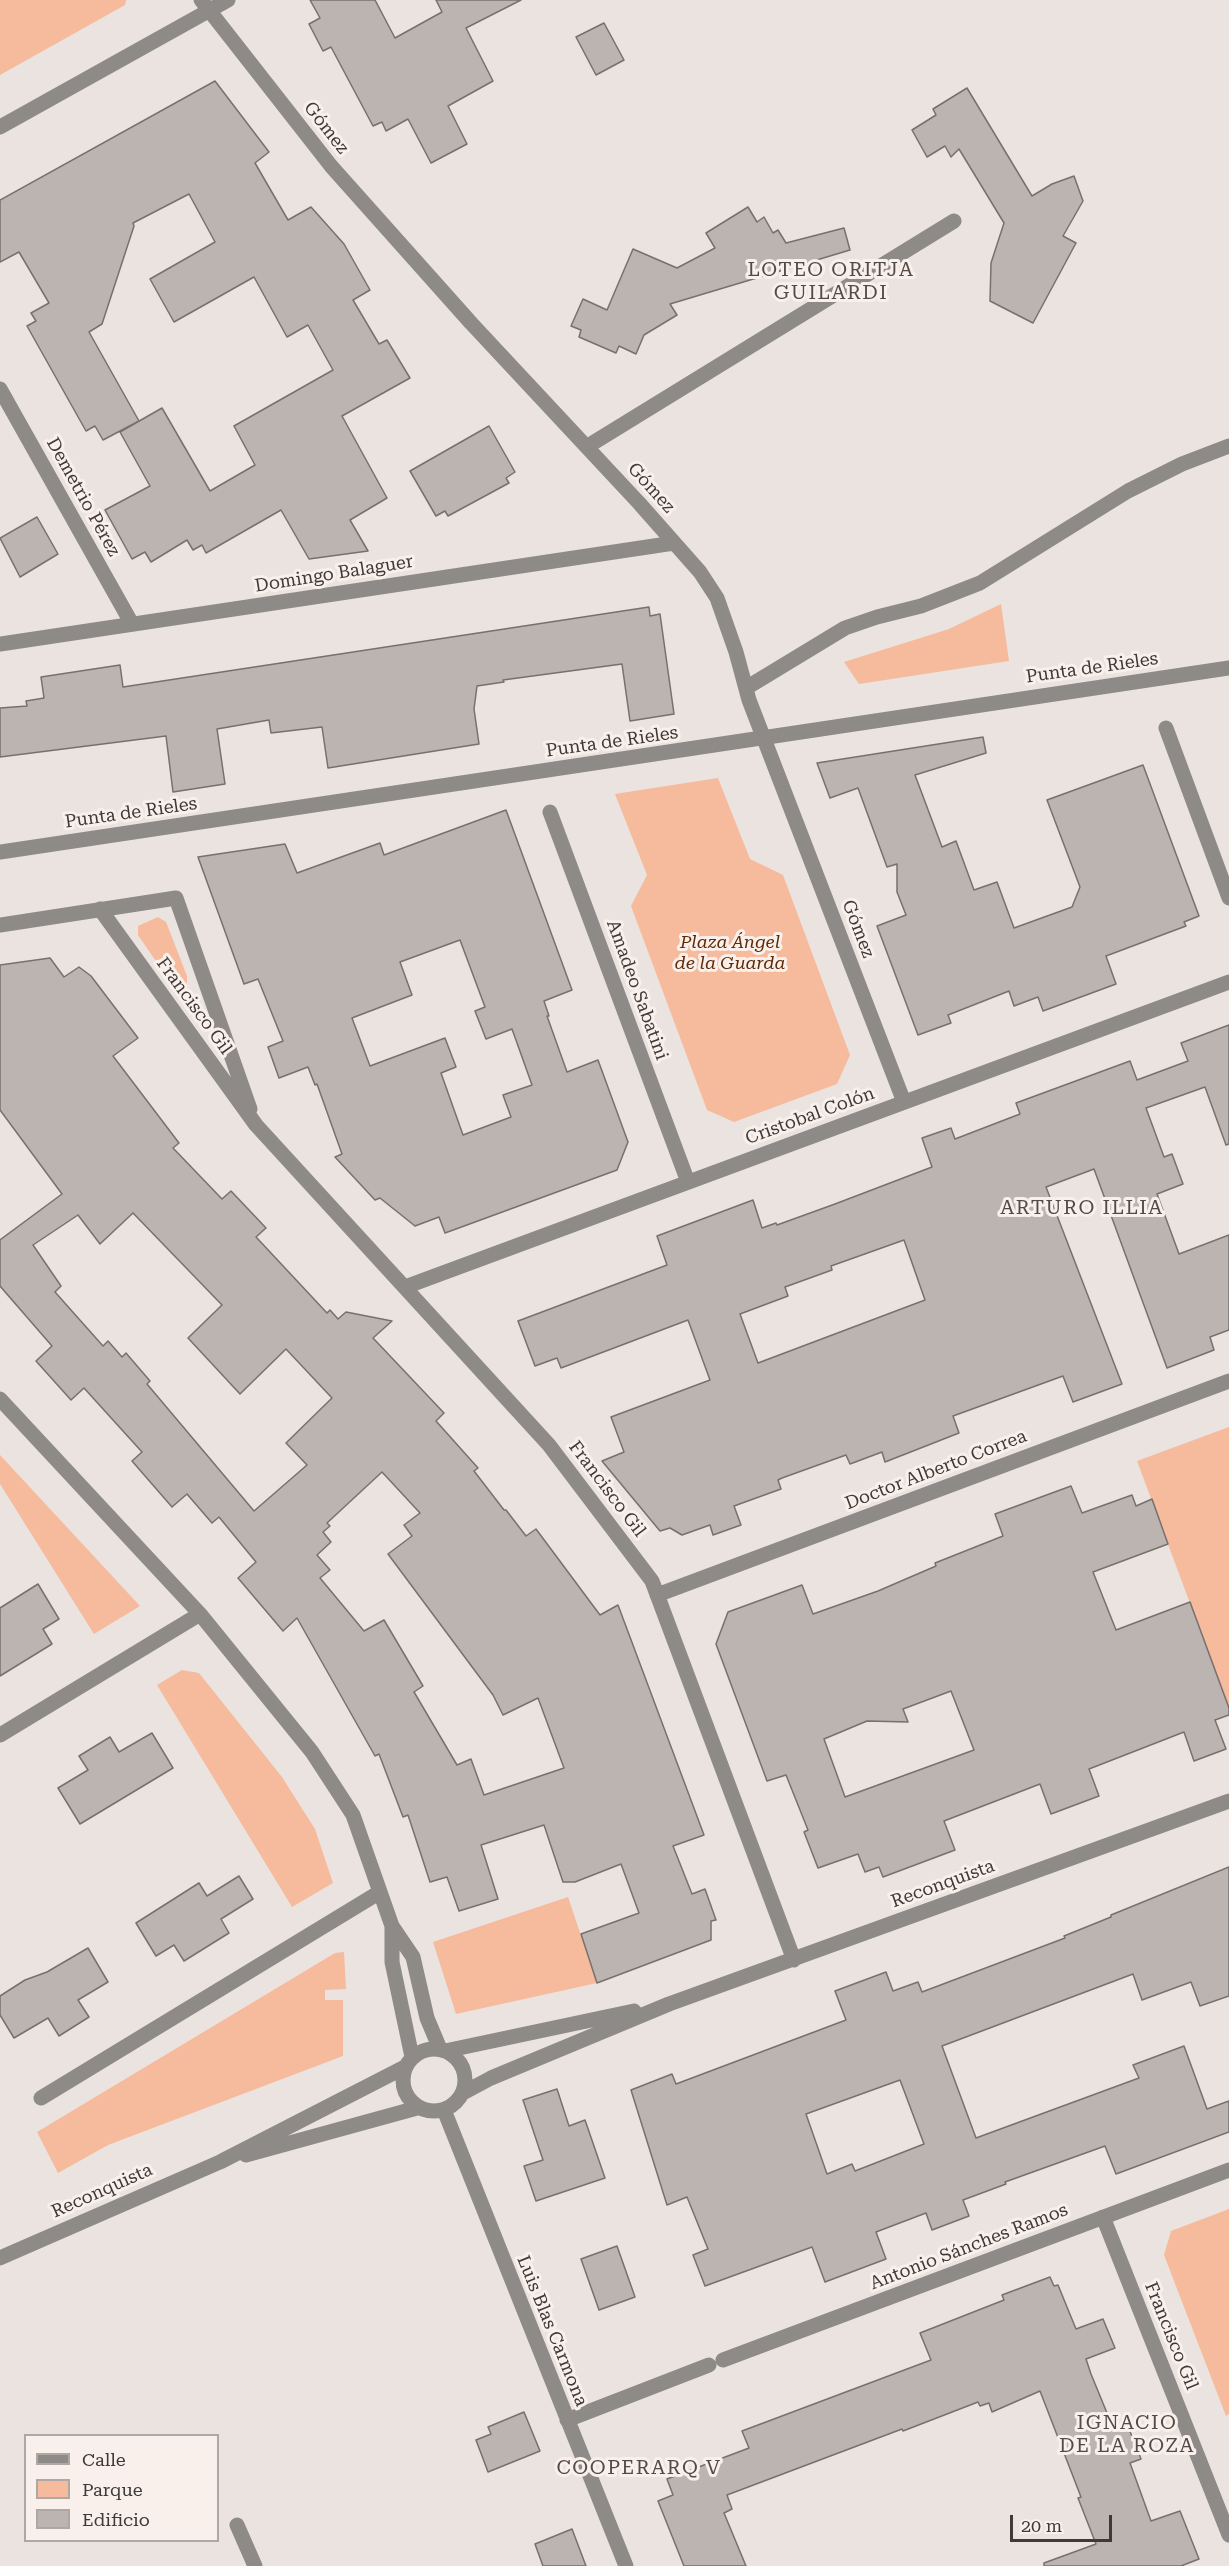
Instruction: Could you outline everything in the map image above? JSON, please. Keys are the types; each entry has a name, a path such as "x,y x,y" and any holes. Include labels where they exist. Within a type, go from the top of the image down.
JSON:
{"street":[{"path":"0,127 205,5 228,0"},
{"name":"Gómez","path":"205,5 331,166 471,323 588,446 700,572 717,598 734,643 763,738 904,1102"},
{"path":"588,446 954,221"},
{"name":"Demetrio Pérez","path":"0,389 132,624"},
{"path":"746,688 845,628 921,606 980,583 1128,491 1182,464 1229,446"},
{"name":"Domingo Balaguer","path":"0,644 674,543"},
{"name":"Punta de Rieles","path":"0,852 1229,668"},
{"path":"1166,728 1229,898"},
{"name":"Amadeo Sabatini","path":"550,812 688,1182"},
{"name":"Francisco Gil","path":"256,1125 176,898 100,909 256,1125 549,1445 652,1581 794,1960"},
{"path":"0,924 100,909"},
{"name":"Cristobal Colón","path":"405,1287 1229,981"},
{"name":"Doctor Alberto Correa","path":"657,1595 1229,1381"},
{"path":"0,1399 200,1614 312,1752 353,1815 392,1926 413,1957 427,2018 442,2050 461,2063 465,2083 463,2093 458,2100 444,2110 435,2112 417,2108 403,2090 402,2078 409,2062 420,2052 442,2050"},
{"path":"0,1735 200,1614"},
{"name":"Reconquista","path":"463,2093 491,2078 669,2004 1229,1801"},
{"path":"41,2098 380,1892"},
{"path":"392,1926 392,1962 409,2062"},
{"name":"Reconquista","path":"442,2050 669,2004"},
{"name":"Reconquista","path":"0,2258 220,2162 409,2062"},
{"name":"Reconquista","path":"220,2162 417,2108"},
{"name":"Luis Blas Carmona","path":"444,2110 626,2566"},
{"name":"Antonio Sánches Ramos","path":"567,2420 1229,2170"},
{"name":"Francisco Gil","path":"1103,2217 1229,2535"},
{"path":"237,2525 255,2566"}],"green space":[{"path":"0,0 126,0 125,5 0,75"},
{"path":"1001,604 1009,661 859,684 844,662 949,629"},
{"name":"Plaza Ángel de la Guarda","path":"718,778 750,859 783,875 850,1055 837,1084 734,1122 707,1110 631,906 647,875 615,794"},
{"path":"158,917 166,922 187,976 187,983 179,989 173,986 138,935 138,926"},
{"path":"1229,1427 1229,1708 1137,1461"},
{"path":"0,1455 140,1606 94,1634 0,1484"},
{"path":"182,1670 199,1673 282,1777 315,1829 333,1883 292,1907 157,1685"},
{"path":"568,1897 597,1983 456,2014 433,1942"},
{"path":"344,1952 346,1989 325,1990 325,2000 343,2000 343,2056 108,2145 58,2173 37,2132 335,1953"},
{"path":"1229,2209 1229,2414 1226,2416 1164,2255 1171,2231"}],"building":[{"path":"310,0 375,0 395,38 442,12 436,0 521,0 466,28 493,81 448,106 467,144 431,163 408,119 386,131 382,122 373,126 331,47 323,51 309,24 320,18"},
{"path":"604,23 624,60 596,75 576,37"},
{"path":"215,81 269,152 255,163 288,220 311,207 344,244 370,290 353,300 379,344 387,340 410,378 342,416 387,498 350,520 368,551 309,559 281,510 206,553 202,545 193,550 187,540 151,562 145,552 132,559 105,510 150,486 120,432 162,408 210,491 255,465 234,426 333,370 308,325 287,337 254,277 174,322 150,279 215,242 189,194 133,223 134,226 102,324 89,332 139,421 103,440 95,426 86,431 27,326 36,321 31,313 49,303 19,252 0,262 0,200"},
{"path":"967,88 1032,196 1052,184 1074,176 1083,201 1063,236 1076,243 1033,323 990,301 991,263 1004,223 959,149 951,157 945,146 927,157 912,130 936,115 933,109"},
{"path":"748,207 757,222 764,217 773,233 778,230 786,243 844,228 850,250 670,304 677,315 644,335 636,354 619,346 616,353 579,337 581,330 571,326 583,299 607,310 633,249 677,268 715,248 706,233"},
{"path":"489,426 515,472 506,478 509,483 448,516 445,511 436,516 410,471"},
{"path":"37,517 58,554 20,577 0,538"},
{"path":"649,607 650,616 660,614 674,714 630,721 622,664 503,680 504,682 477,686 474,709 479,744 328,768 322,727 271,733 269,720 217,729 225,784 173,792 166,736 0,757 0,708 27,706 26,701 44,698 41,677 120,665 123,687"},
{"path":"983,737 986,753 915,775 942,847 956,841 974,890 997,882 1014,928 1072,907 1080,887 1047,800 1143,765 1199,916 1184,922 1186,926 1106,956 1116,984 1043,1011 1038,997 1014,1006 1009,991 948,1015 951,1023 918,1035 877,926 906,915 897,892 897,864 887,867 858,788 830,798 817,763"},
{"path":"506,810 572,990 544,1001 549,1016 547,1016 567,1072 598,1060 628,1142 617,1170 445,1233 439,1217 415,1226 380,1198 375,1200 335,1157 342,1154 317,1084 315,1085 308,1067 279,1078 268,1047 283,1041 258,979 244,984 198,857 285,844 297,873 380,843 384,855","holes":["460,940 485,1007 475,1011 486,1039 512,1029 532,1085 503,1095 511,1117 463,1135 441,1073 456,1067 445,1038 370,1066 352,1018 412,995 400,962"]},
{"path":"50,958 64,977 79,967 91,976 138,1038 113,1056 179,1143 173,1148 222,1199 231,1191 266,1228 256,1237 327,1313 330,1310 338,1319 346,1312 392,1321 373,1338 444,1413 436,1421 478,1468 474,1471 504,1510 526,1536 536,1529 600,1615 618,1605 704,1835 673,1846 692,1894 705,1889 716,1920 711,1921 711,1940 597,1983 581,1934 639,1913 621,1864 575,1882 563,1882 544,1825 481,1845 498,1899 459,1911 447,1877 430,1882 408,1815 403,1817 379,1754 375,1756 297,1618 283,1631 238,1578 256,1562 219,1517 212,1523 187,1494 172,1507 132,1461 142,1452 84,1388 71,1400 36,1361 52,1346 0,1286 0,1240 62,1194 0,1110 0,965","holes":["133,1213 222,1305 188,1338 240,1394 286,1349 332,1398 286,1443 307,1465 254,1511 147,1384 150,1381 126,1353 122,1357 108,1341 103,1346 55,1292 61,1286 33,1245 78,1215 100,1244","382,1472 420,1513 404,1525 412,1536 388,1554 493,1695 503,1715 538,1698 564,1768 484,1795 471,1759 457,1765 414,1692 423,1686 384,1620 364,1631 320,1578 330,1570 317,1555 331,1542 323,1532 330,1526 327,1523"]},
{"path":"1229,1025 1229,1144 1226,1145 1205,1087 1146,1108 1164,1157 1172,1154 1183,1184 1157,1194 1179,1254 1229,1235 1229,1330 1210,1337 1214,1350 1167,1368 1094,1169 1046,1187 1122,1384 1073,1402 1063,1376 953,1416 959,1433 885,1462 882,1452 850,1464 846,1455 782,1478 778,1480 781,1489 734,1506 741,1525 713,1535 710,1525 682,1535 670,1528 660,1531 602,1461 624,1452 611,1417 710,1380 688,1320 561,1368 557,1358 535,1366 518,1321 667,1265 657,1236 753,1200 762,1228 776,1223 777,1225 835,1204 932,1167 922,1138 951,1128 955,1139 1020,1114 1016,1103 1130,1061 1137,1080 1188,1061 1181,1043","holes":["904,1240 925,1300 758,1363 740,1314 788,1296 785,1287 832,1270 831,1266"]},
{"path":"1071,1486 1082,1513 1132,1495 1136,1506 1152,1499 1168,1544 1093,1572 1116,1630 1190,1602 1229,1708 1229,1715 1215,1720 1226,1749 1194,1761 1184,1732 1089,1769 1099,1796 1051,1814 1040,1784 944,1821 955,1850 883,1877 879,1867 865,1872 858,1854 818,1868 804,1832 808,1830 786,1775 767,1781 716,1644 728,1612 802,1585 813,1614 878,1591 936,1566 935,1563 1003,1536 995,1514","holes":["951,1691 974,1750 845,1797 824,1739 867,1721 908,1722 903,1709"]},
{"path":"38,1584 59,1619 43,1629 52,1644 0,1676 0,1608"},
{"path":"152,1733 173,1768 80,1824 58,1788 88,1770 79,1756 110,1737 119,1752"},
{"path":"1229,1867 1229,1996 1200,2006 1191,1982 1142,2000 1133,1974 942,2046 976,2138 1139,2078 1133,2065 1184,2046 1207,2109 1229,2101 1229,2132 1116,2174 1105,2146 1005,2182 1006,2184 963,2200 969,2216 932,2230 926,2213 876,2232 886,2259 825,2282 812,2247 705,2286 693,2255 708,2249 687,2197 667,2205 631,2090 672,2074 676,2084 846,2020 835,1991 886,1972 893,1991 918,1982 922,1992 1065,1938 1064,1936 1111,1917 1111,1915","holes":["900,2080 924,2144 855,2171 852,2164 827,2174 806,2114"]},
{"path":"239,1876 253,1899 221,1919 229,1933 184,1961 174,1945 156,1956 136,1923 199,1883 207,1896"},
{"path":"88,1948 108,1982 78,2000 89,2017 59,2036 48,2018 14,2038 0,2015 0,1996 25,1980 47,1972"},
{"path":"557,2089 569,2126 585,2120 605,2178 536,2201 524,2166 543,2160 523,2100"},
{"path":"617,2246 635,2297 599,2310 581,2259"},
{"path":"1050,2277 1054,2286 1058,2285 1076,2329 1103,2319 1115,2348 1086,2359 1091,2374 1114,2430 1127,2424 1141,2459 1130,2463 1151,2521 1180,2511 1199,2559 1181,2566 1044,2566 1044,2563 1096,2544 1078,2498 1081,2497 1040,2391 992,2412 989,2403 980,2406 978,2402 727,2495 732,2509 724,2513 746,2566 684,2566 658,2501 673,2495 667,2479 749,2448 742,2431 931,2360 920,2333 1004,2300 1002,2295"},
{"path":"524,2412 540,2451 488,2472 476,2440 491,2434 488,2427"},
{"path":"572,2529 586,2566 543,2566 535,2544"}],"district":[{"name":"LOTEO ORITJA GUILARDI","path":"831,282"},
{"name":"ARTURO ILLIA","path":"1082,1208"},
{"name":"IGNACIO DE LA ROZA","path":"1127,2434"},
{"name":"COOPERARQ V","path":"639,2468"}]}
